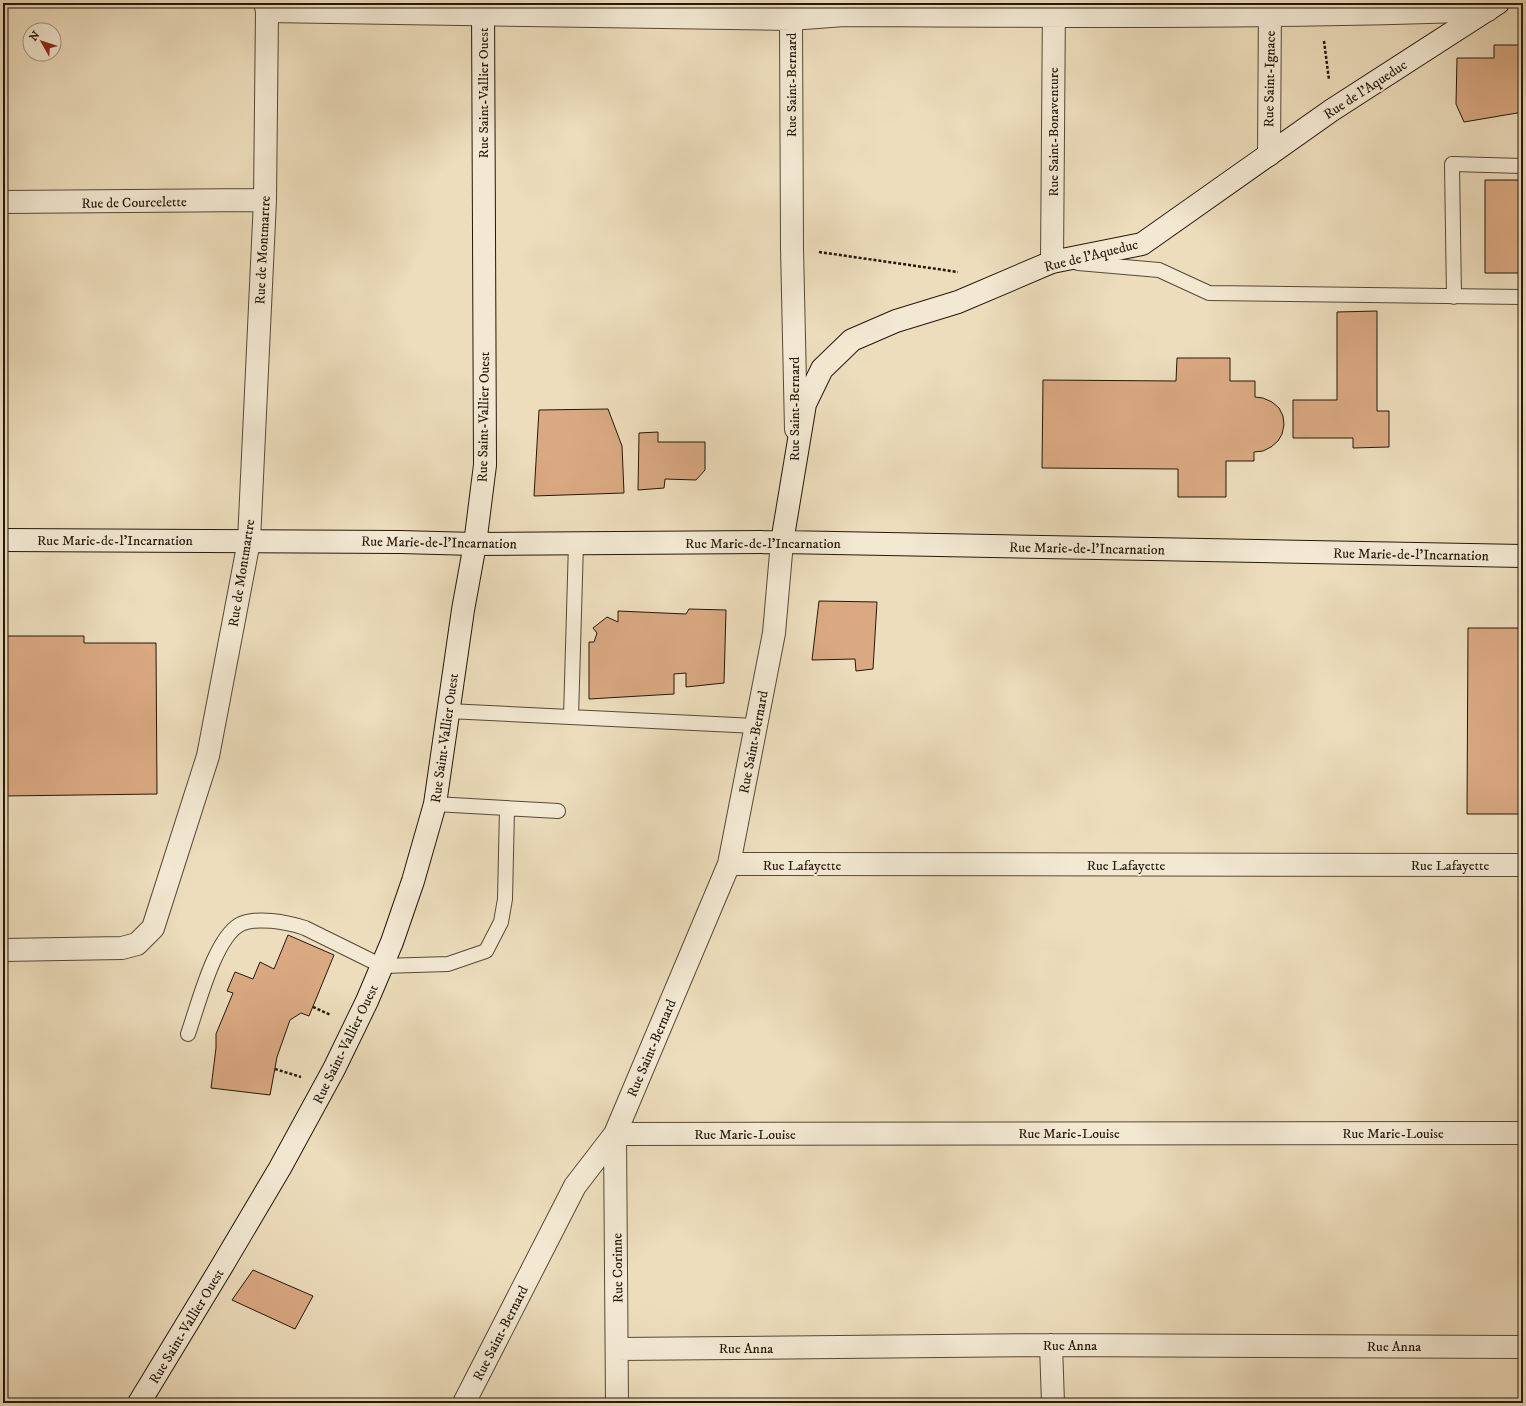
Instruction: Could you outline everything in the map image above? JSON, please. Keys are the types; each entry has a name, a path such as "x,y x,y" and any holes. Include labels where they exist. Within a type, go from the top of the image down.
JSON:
{"street":[{"path":"266,7 482,9 791,19 844,9 1270,10 1321,15 1491,5"},
{"name":"Rue de l'Aqueduc","path":"796,454 805,404 822,369 852,340 896,321 958,302 1052,262 1142,244 1332,110 1491,5"},
{"name":"Rue de Montmartre","path":"3,950 122,948 137,944 153,928 208,756 249,541 265,200 266,7"},
{"name":"Rue Saint-Vallier Ouest","path":"139,1403 280,1168 334,1069 392,942 413,881 435,804 463,610 475,544 485,465 482,9"},
{"name":"Rue Saint-Bonaventure","path":"1052,262 1054,9"},
{"name":"Rue Saint-Ignace","path":"1269,155 1270,10"},
{"name":"Rue Saint-Bernard","path":"464,1403 575,1186 615,1134 729,864 774,633 782,542 796,454 792,248 791,19"},
{"name":"Rue de Courcelette","path":"3,202 265,200"},
{"name":"Rue Marie-de-l'Incarnation","path":"3,540 400,542 475,544 782,542 1523,556"},
{"name":"Rue Lafayette","path":"729,864 1523,865"},
{"name":"Rue Marie-Louise","path":"615,1134 1523,1133"},
{"name":"Rue Corinne","path":"615,1134 618,1349 617,1403"},
{"path":"1051,1345 1054,1403"},
{"name":"Rue Anna","path":"618,1349 1051,1345 1523,1347"}],"lane":[{"path":"1454,297 1452,164 1523,166"},
{"path":"1052,262 1159,270 1209,293 1523,297"},
{"path":"571,717 576,543"},
{"path":"448,711 756,726"},
{"path":"435,804 558,811"},
{"path":"188,1034 215,957 225,938 240,925 251,922 272,921 305,928 382,966 448,964 486,951 501,922 505,899 507,809"}],"path":[{"path":"1321,15 1332,110"},
{"path":"792,248 962,272"}],"building":[{"path":"1494,45 1523,45 1523,112 1464,122 1456,104 1457,58 1494,58"},
{"path":"1485,180 1523,180 1523,273 1485,273"},
{"path":"1377,311 1377,411 1389,411 1389,447 1353,448 1353,438 1293,438 1293,400 1337,400 1337,312"},
{"path":"1177,358 1230,358 1230,381 1255,381 1255,397 1263,398 1272,402 1279,408 1283,416 1284,425 1282,434 1278,441 1263,451 1254,452 1254,461 1226,461 1226,497 1178,497 1178,469 1042,468 1043,380 1176,381"},
{"path":"608,409 622,446 624,493 534,496 539,410"},
{"path":"658,432 658,442 705,442 705,470 696,480 665,479 664,488 638,490 639,433"},
{"path":"819,601 877,602 873,669 856,671 855,659 812,660"},
{"path":"689,609 726,610 724,683 686,687 686,673 674,674 674,694 589,699 589,642 594,642 597,633 593,628 607,617 618,622 618,611 686,614"},
{"path":"1468,628 1523,628 1523,814 1467,814"},
{"path":"3,636 84,636 84,643 156,643 157,794 3,796"},
{"path":"288,935 334,955 309,1016 301,1013 290,1020 277,1057 270,1095 211,1088 216,1048 216,1034 233,993 227,991 235,972 253,979 260,962 274,969"},
{"path":"253,1270 313,1296 295,1329 232,1300"}]}
